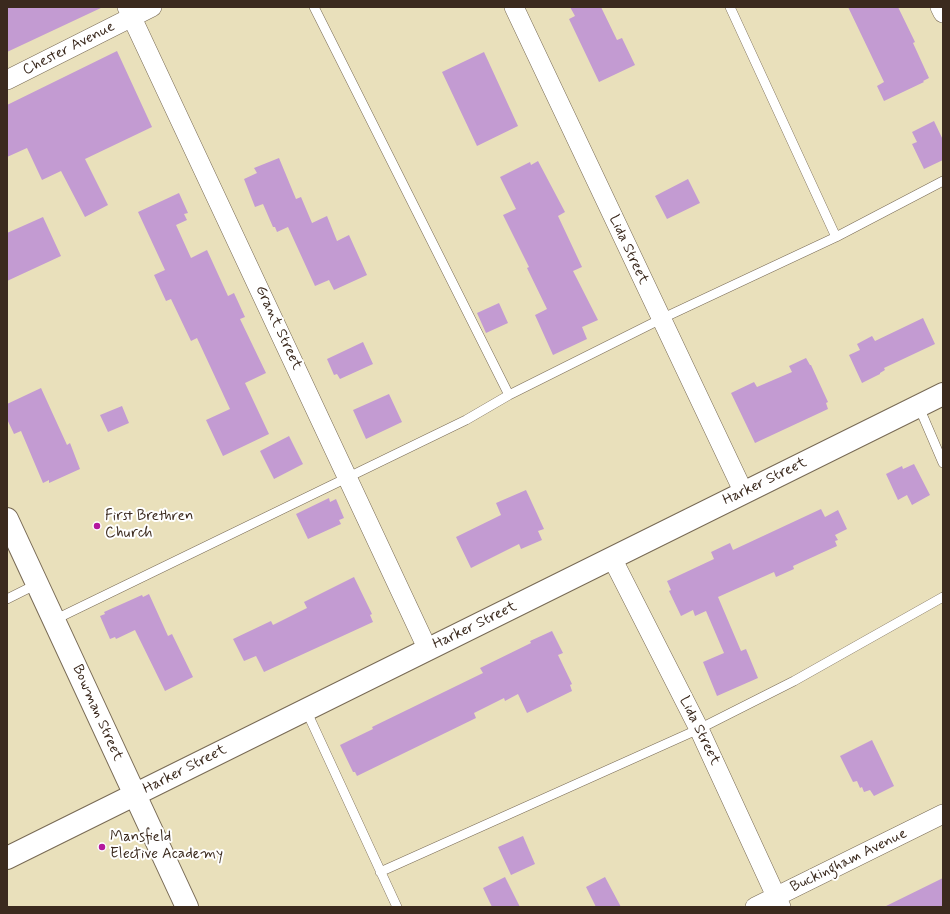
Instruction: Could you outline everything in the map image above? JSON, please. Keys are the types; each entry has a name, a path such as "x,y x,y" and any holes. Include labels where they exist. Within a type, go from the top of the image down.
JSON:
{"street":[{"name":"Chester Avenue","path":"7,80 130,12 152,7"},
{"name":"Lida Street","path":"514,7 660,319 744,493"},
{"path":"940,7 943,13"},
{"name":"Grant Street","path":"130,12 428,650"},
{"name":"Harker Street","path":"7,858 943,394"},
{"name":"Bowman Street","path":"7,519 187,907"},
{"name":"Lida Street","path":"612,558 699,729 779,902"},
{"name":"Buckingham Avenue","path":"756,907 779,902 943,814"}],"lane":[{"path":"314,7 509,395"},
{"path":"730,7 836,237"},
{"path":"54,620 466,420 509,395 660,319 836,237 943,181"},
{"path":"919,406 943,463"},
{"path":"7,599 37,584"},
{"path":"380,872 699,729 794,681 943,597"},
{"path":"306,710 397,907"}],"building":[{"path":"7,7 103,7 7,52"},
{"path":"570,7 601,7 617,40 622,38 635,65 599,82 569,19 575,16"},
{"path":"848,7 898,7 915,42 913,43 929,78 923,81 924,82 884,101 877,86 884,82"},
{"path":"117,51 152,127 85,159 108,205 85,217 61,171 42,180 27,148 7,157 7,105"},
{"path":"484,52 518,126 477,146 442,72"},
{"path":"934,121 943,140 943,160 924,169 912,144 917,142 912,132"},
{"path":"279,158 296,199 301,197 312,223 327,216 337,241 349,235 367,275 334,290 329,280 315,286 288,227 277,232 275,227 273,227 263,204 255,207 244,179 257,173 254,168"},
{"path":"538,161 565,212 558,216 582,267 573,271 598,320 582,327 587,339 553,355 535,315 547,309 527,268 529,267 503,215 516,209 500,177 530,162 531,165"},
{"path":"688,179 700,203 667,219 655,196"},
{"path":"179,193 188,213 184,214 187,220 176,225 191,258 207,250 228,296 234,293 245,317 240,319 266,373 245,383 269,434 223,456 206,420 230,409 197,338 191,341 171,299 166,301 154,275 165,270 138,212"},
{"path":"43,217 61,256 7,281 7,233"},
{"path":"499,303 508,323 486,333 477,313"},
{"path":"923,318 935,344 884,368 885,370 880,374 862,383 849,355 860,350 857,344 872,336 875,341"},
{"path":"363,342 373,364 340,379 337,374 334,375 327,359"},
{"path":"806,358 811,365 828,402 826,403 828,409 755,443 731,393 754,382 757,387 792,372 789,366"},
{"path":"41,388 67,445 70,443 80,469 49,483 49,480 43,483 21,431 14,434 7,419 7,404"},
{"path":"389,394 402,422 366,439 353,410"},
{"path":"122,406 129,423 108,432 100,415"},
{"path":"289,436 303,464 274,479 260,451"},
{"path":"914,464 930,495 912,505 907,495 898,500 886,474 902,466 903,469"},
{"path":"526,490 544,529 538,531 542,540 521,549 519,544 471,568 456,537 501,515 496,503"},
{"path":"329,498 330,502 336,499 344,518 339,520 341,524 308,539 296,514"},
{"path":"821,509 825,517 838,510 847,529 835,535 838,540 835,541 837,546 793,566 794,569 776,577 774,572 718,597 741,651 746,649 758,678 717,696 703,662 724,653 706,611 695,616 693,610 681,616 669,591 671,590 667,581 714,559 711,552 730,543 733,550"},
{"path":"354,577 372,614 370,615 373,622 264,672 256,656 244,661 233,639 271,621 273,625 307,608 304,602"},
{"path":"149,594 168,636 172,634 193,677 165,691 135,630 116,639 115,637 110,639 100,616 105,614 104,612 142,595 143,597"},
{"path":"552,631 563,653 558,655 572,684 570,685 572,691 527,713 518,694 505,701 504,698 474,713 476,718 357,776 355,772 353,772 340,745 373,729 372,727 483,673 480,668"},
{"path":"872,740 894,786 874,796 870,790 864,792 862,787 860,788 857,781 853,782 840,756"},
{"path":"523,836 535,864 511,875 498,847"},
{"path":"505,877 520,907 492,907 483,888"},
{"path":"605,877 621,907 596,907 586,887"},
{"path":"943,878 943,907 884,907"}],"place":[{"name":"First Brethren Church","path":"97,526"},
{"name":"Mansfield Elective Academy","path":"102,847"}]}
